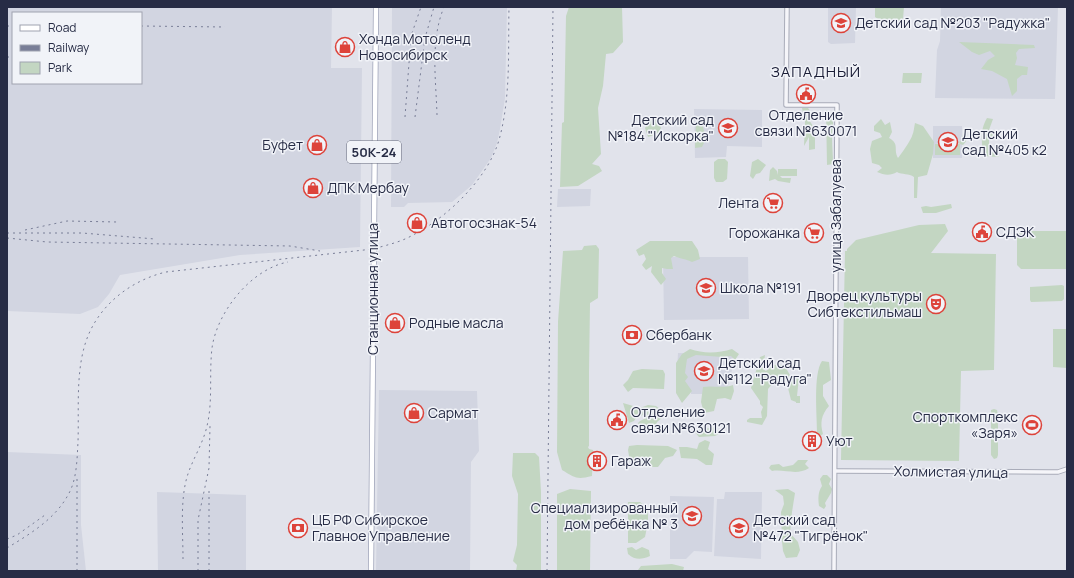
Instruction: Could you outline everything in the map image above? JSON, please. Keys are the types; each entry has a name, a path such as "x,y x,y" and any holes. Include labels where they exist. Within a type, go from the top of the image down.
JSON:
{"main road":[{"name":"Станционная улица","path":"370,571 376,7"}],"street":[{"name":"улица Забалуева","path":"787,7 786,105 837,105 834,571"},
{"name":"Холмистая улица","path":"835,471 1058,472 1067,469"}],"shaded area":[{"path":"7,7 332,7 331,68 362,68 360,247 240,255 120,275 109,294 98,307 80,314 7,311"},
{"path":"392,7 507,7 505,98 497,143 491,158 472,185 452,202 408,203 404,207 391,207"},
{"name":"Детский сад №203 \"Радужка\"","path":"828,7 856,7 855,43 831,44 828,42"},
{"path":"941,7 1058,7 1055,99 935,98 937,50 940,41"},
{"name":"Детский сад №184 \"Искорка\"","path":"694,109 762,110 762,147 727,146 726,157 695,158"},
{"name":"Детский сад №405 к2","path":"933,126 962,126 962,158 933,158"},
{"path":"558,189 591,189 590,206 557,207"},
{"name":"Школа №191","path":"663,257 748,257 749,319 664,320"},
{"name":"Детский сад №112 \"Радуга\"","path":"678,353 736,354 726,394 691,394 691,390 676,389"},
{"path":"379,390 477,391 479,451 471,462 470,571 376,571"},
{"path":"7,452 81,455 81,525 86,571 7,571"},
{"path":"157,492 246,495 246,571 158,571"},
{"name":"Детский сад №472 \"Тигрёнок\"","path":"725,492 762,492 761,559 714,556 717,499 724,499"},
{"name":"Специализированный дом ребёнка № 3","path":"670,496 714,497 712,552 694,551 686,559 670,559"}],"green space":[{"path":"569,7 622,7 623,42 613,53 606,54 603,86 598,108 601,154 592,164 599,166 602,171 578,186 560,187 562,123 564,122 566,16"},
{"path":"875,7 904,7 903,19 900,21 878,19 875,17"},
{"path":"959,42 1034,45 1035,48 1019,49 1016,53 1017,58 1015,65 1028,67 1027,75 1022,75 1017,79 1017,91 1012,96 1007,79 992,71 981,69 988,60 995,56 990,51 979,55 972,52"},
{"path":"903,73 922,73 921,83 902,83"},
{"path":"802,108 808,108 811,112 809,120 815,129 815,149 809,150 809,137 804,146 805,122"},
{"path":"826,110 831,113 833,122 833,164 827,165"},
{"path":"987,118 993,119 989,130 995,132 995,136 989,137 989,150 999,157 982,156 982,132"},
{"path":"658,119 661,128 657,134 648,137 645,128 649,121"},
{"path":"881,119 885,125 890,122 892,132 889,138 894,142 898,158 911,138 915,123 923,126 934,142 933,154 927,175 918,177 917,198 914,198 914,177 897,172 889,175 877,172 882,168 879,165 872,163 870,149 872,141 882,137 880,133 874,131 874,126"},
{"path":"696,121 701,121 705,140 702,147 695,148"},
{"path":"964,131 967,140 963,145 958,142 961,141"},
{"path":"935,144 960,144 960,155 935,155"},
{"path":"718,159 725,159 728,162 727,179 723,182 716,182 714,178 714,162"},
{"path":"758,159 766,165 760,173 756,174 753,179 750,176 752,162"},
{"path":"773,167 777,171 778,175 778,169 797,169 797,176 780,176 782,178 791,178 790,183 775,179 769,181 770,170"},
{"path":"951,204 952,208 936,213 923,213 921,207 931,207"},
{"path":"945,224 948,231 931,253 996,254 994,370 961,371 959,461 841,460 845,251 847,251 847,249 856,240 919,225"},
{"path":"1022,231 1067,231 1067,269 1021,269 1017,265 1017,235"},
{"path":"650,241 692,241 698,250 700,259 692,262 674,256 671,258 673,269 662,268 662,273 666,279 661,285 651,272 652,266 646,270 642,265 646,259 644,254 639,256 636,250"},
{"path":"596,245 599,249 598,298 590,303 588,447 589,449 593,450 592,476 579,478 562,470 557,452 558,322 563,251 582,250 584,246"},
{"path":"1064,286 1064,299 1062,301 1031,302 1030,287"},
{"path":"1053,329 1067,329 1067,368 1053,367"},
{"path":"690,349 701,352 711,352 732,349 739,354 735,360 731,356 722,357 696,355 687,359 685,373 688,377 685,381 692,391 682,403 676,393 676,363 682,354"},
{"path":"765,355 763,369 766,371 772,365 784,365 790,375 783,382 773,383 768,389 767,416 762,425 747,422 747,420 750,418 762,418 761,412 763,407 751,388 760,357"},
{"path":"822,361 829,362 831,380 823,385 823,396 829,406 823,416 821,423 823,434 820,436 817,432 816,385 819,367"},
{"path":"642,369 663,370 665,374 664,389 633,388 628,392 623,385 633,371"},
{"path":"799,377 797,396 800,396 800,403 796,403 791,400 787,384 791,379"},
{"path":"733,385 734,391 731,400 725,398 717,399 714,411 704,413 701,402 703,387 725,387"},
{"path":"623,403 640,408 648,405 656,406 661,410 663,417 657,422 654,430 640,429 638,423 646,418 643,415 629,423"},
{"path":"991,410 997,410 998,416 998,455 997,458 994,459 991,455"},
{"path":"716,427 719,434 715,436 699,437 694,431 702,429"},
{"path":"705,440 710,442 708,449 714,454 712,465 706,465 697,459 681,458 679,447 697,449 699,443"},
{"path":"629,446 668,446 677,450 673,456 665,458 658,467 643,467 630,462 628,450"},
{"path":"513,453 535,453 539,457 541,492 541,571 516,571 517,565 513,561 517,545 518,494 512,476"},
{"path":"798,460 808,460 805,464 809,468 800,472 795,472 772,471 769,468 771,465 779,464 783,467 793,465"},
{"path":"823,475 827,475 831,479 829,484 832,489 825,503 826,506 824,509 819,506 818,500 822,486 820,479"},
{"path":"570,489 591,491 590,571 557,571 557,494"},
{"path":"788,489 795,493 790,533 798,542 800,550 797,557 786,558 783,551 782,541 781,512 784,504 783,496 775,490"},
{"path":"628,502 640,502 648,508 648,522 645,537 636,543 628,543"},
{"path":"632,547 636,550 642,547 649,550 650,556 641,559 633,557 628,554 627,548"},
{"path":"672,564 684,567 683,571 638,570 641,566"}],"railway":[{"path":"405,117 411,36 421,7"},
{"path":"415,117 425,38 434,7"},
{"path":"437,115 435,47 444,7"},
{"path":"7,548 49,519 63,504 71,489 77,462 78,395 81,359 89,334 96,321 104,309 114,299 139,282 166,272 373,249 394,243 404,240 440,218 465,195 486,168 494,154 503,124 508,74 509,7"},
{"path":"547,571 553,7"},
{"path":"7,26 12,26"},
{"path":"142,26 225,27"},
{"path":"7,57 12,57"},
{"path":"25,230 67,221 117,222"},
{"path":"7,233 82,233 155,239"},
{"path":"7,238 47,242 290,246 320,251"},
{"path":"183,559 183,496 187,477 203,439 209,417 212,348 215,334 228,307 249,283 261,273 274,266 288,262"},
{"path":"198,571 198,520 209,468 210,426"},
{"path":"77,479 77,571"},
{"path":"209,487 209,571"},
{"path":"7,539 17,535 45,515"}],"place":[{"name":"Детский сад №203 \"Радужка\"","path":"841,23"},
{"name":"Хонда Мотоленд Новосибирск","path":"345,47"},
{"name":"Отделение связи №630071","path":"806,94"},
{"name":"Детский сад №184 \"Искорка\"","path":"728,128"},
{"name":"Детский сад №405 к2","path":"948,142"},
{"name":"Буфет","path":"317,145"},
{"name":"ДПК Мербау","path":"313,188"},
{"name":"Лента","path":"773,203"},
{"name":"Автогосзнак-54","path":"417,223"},
{"name":"СДЭК","path":"982,232"},
{"name":"Горожанка","path":"814,233"},
{"name":"Школа №191","path":"706,288"},
{"name":"Дворец культуры Сибтекстильмаш","path":"936,304"},
{"name":"Родные масла","path":"395,323"},
{"name":"Сбербанк","path":"632,335"},
{"name":"Детский сад №112 \"Радуга\"","path":"704,371"},
{"name":"Сармат","path":"414,413"},
{"name":"Отделение связи №630121","path":"617,420"},
{"name":"Спорткомплекс «Заря»","path":"1032,425"},
{"name":"Уют","path":"812,441"},
{"name":"Гараж","path":"597,461"},
{"name":"Специализированный дом ребёнка № 3","path":"692,516"},
{"name":"ЦБ РФ Сибирское Главное Управление","path":"298,528"},
{"name":"Детский сад №472 \"Тигрёнок\"","path":"739,528"}],"district":[{"name":"ЗАПАДНЫЙ","path":"816,72"}]}
